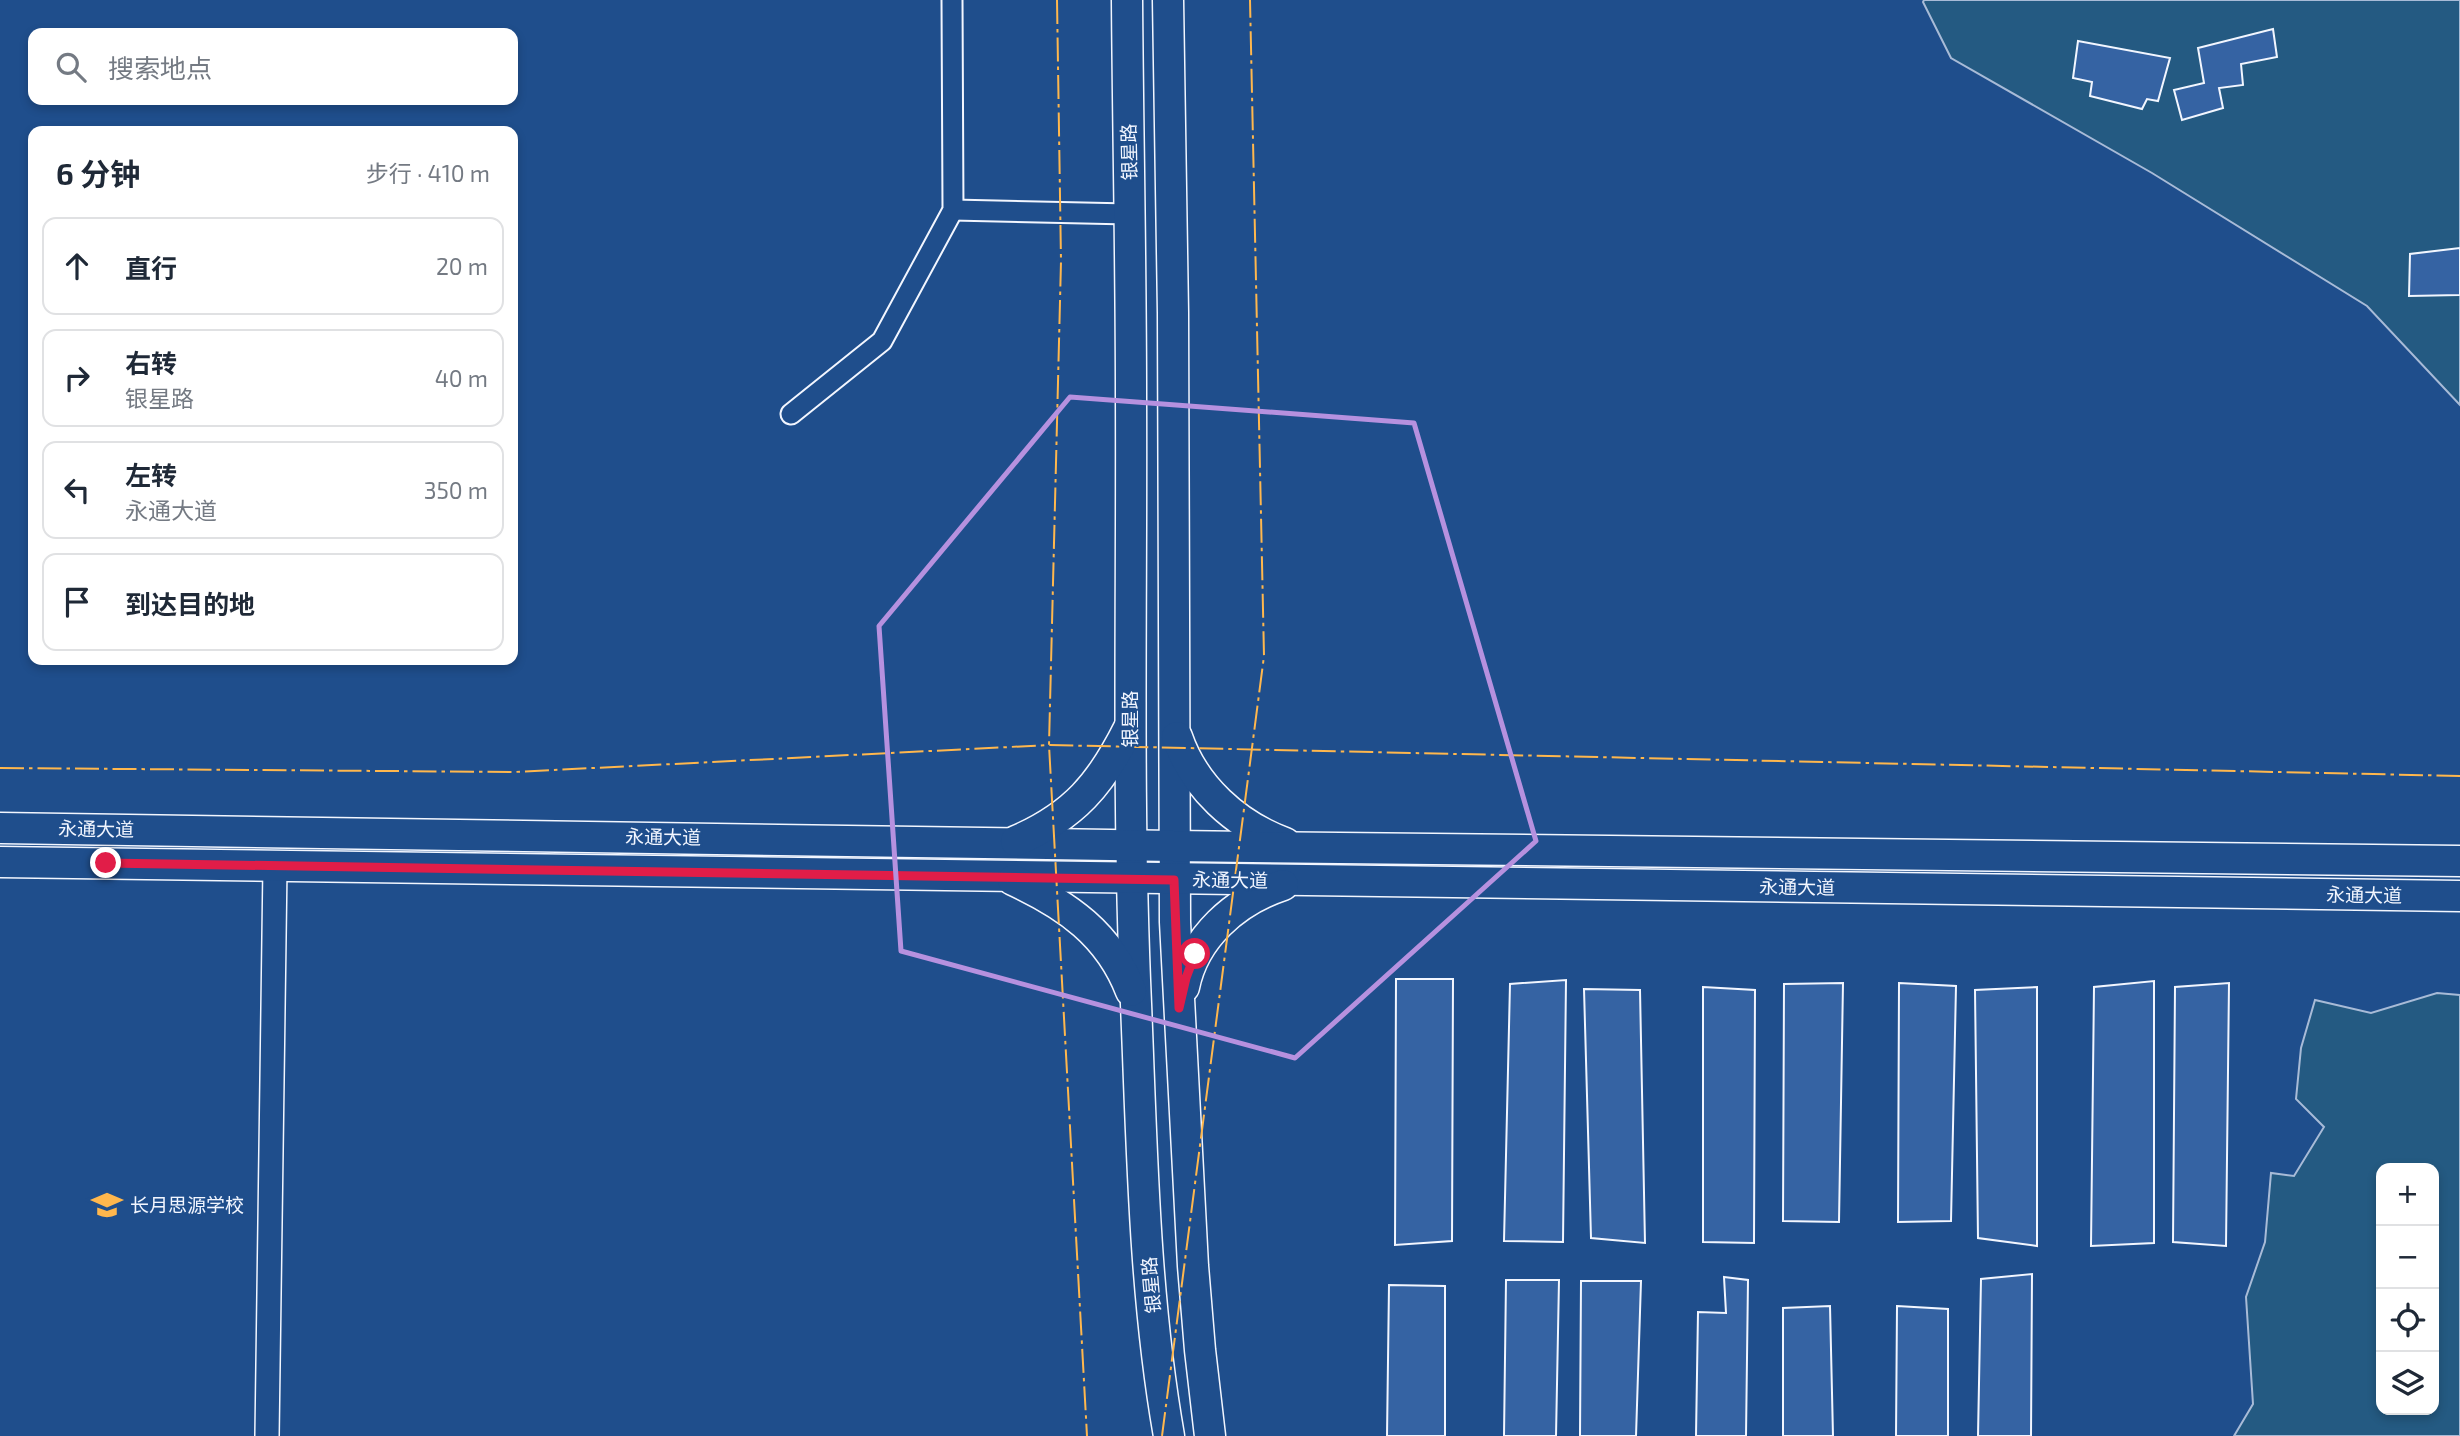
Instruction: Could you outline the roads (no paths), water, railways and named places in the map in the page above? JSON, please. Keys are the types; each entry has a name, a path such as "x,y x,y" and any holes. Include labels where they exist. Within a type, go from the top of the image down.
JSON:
{"main road":[{"name":"银星路","path":"1127,0 1131,845 1149,1277 1159,1378 1169,1436"},
{"path":"1168,0 1173,327 1173,846 1193,1266 1210,1436"},
{"path":"1011,843 1039,831 1084,798 1101,778 1130,725"},
{"path":"1173,727 1193,772 1223,807 1244,823 1295,847"},
{"name":"永通大道","path":"0,828 1173,846 2460,861"},
{"name":"永通大道","path":"0,862 2460,896"},
{"path":"1006,877 1046,897 1085,924 1117,960 1136,1003"},
{"path":"1179,1008 1186,978 1204,938 1238,907 1276,887 1295,881"}],"street":[{"path":"791,414 882,341 953,210 952,0"},
{"path":"953,210 1129,214"},
{"path":"267,1436 275,866"}],"place":[{"name":"长月思源学校","path":"107,1205"}]}
